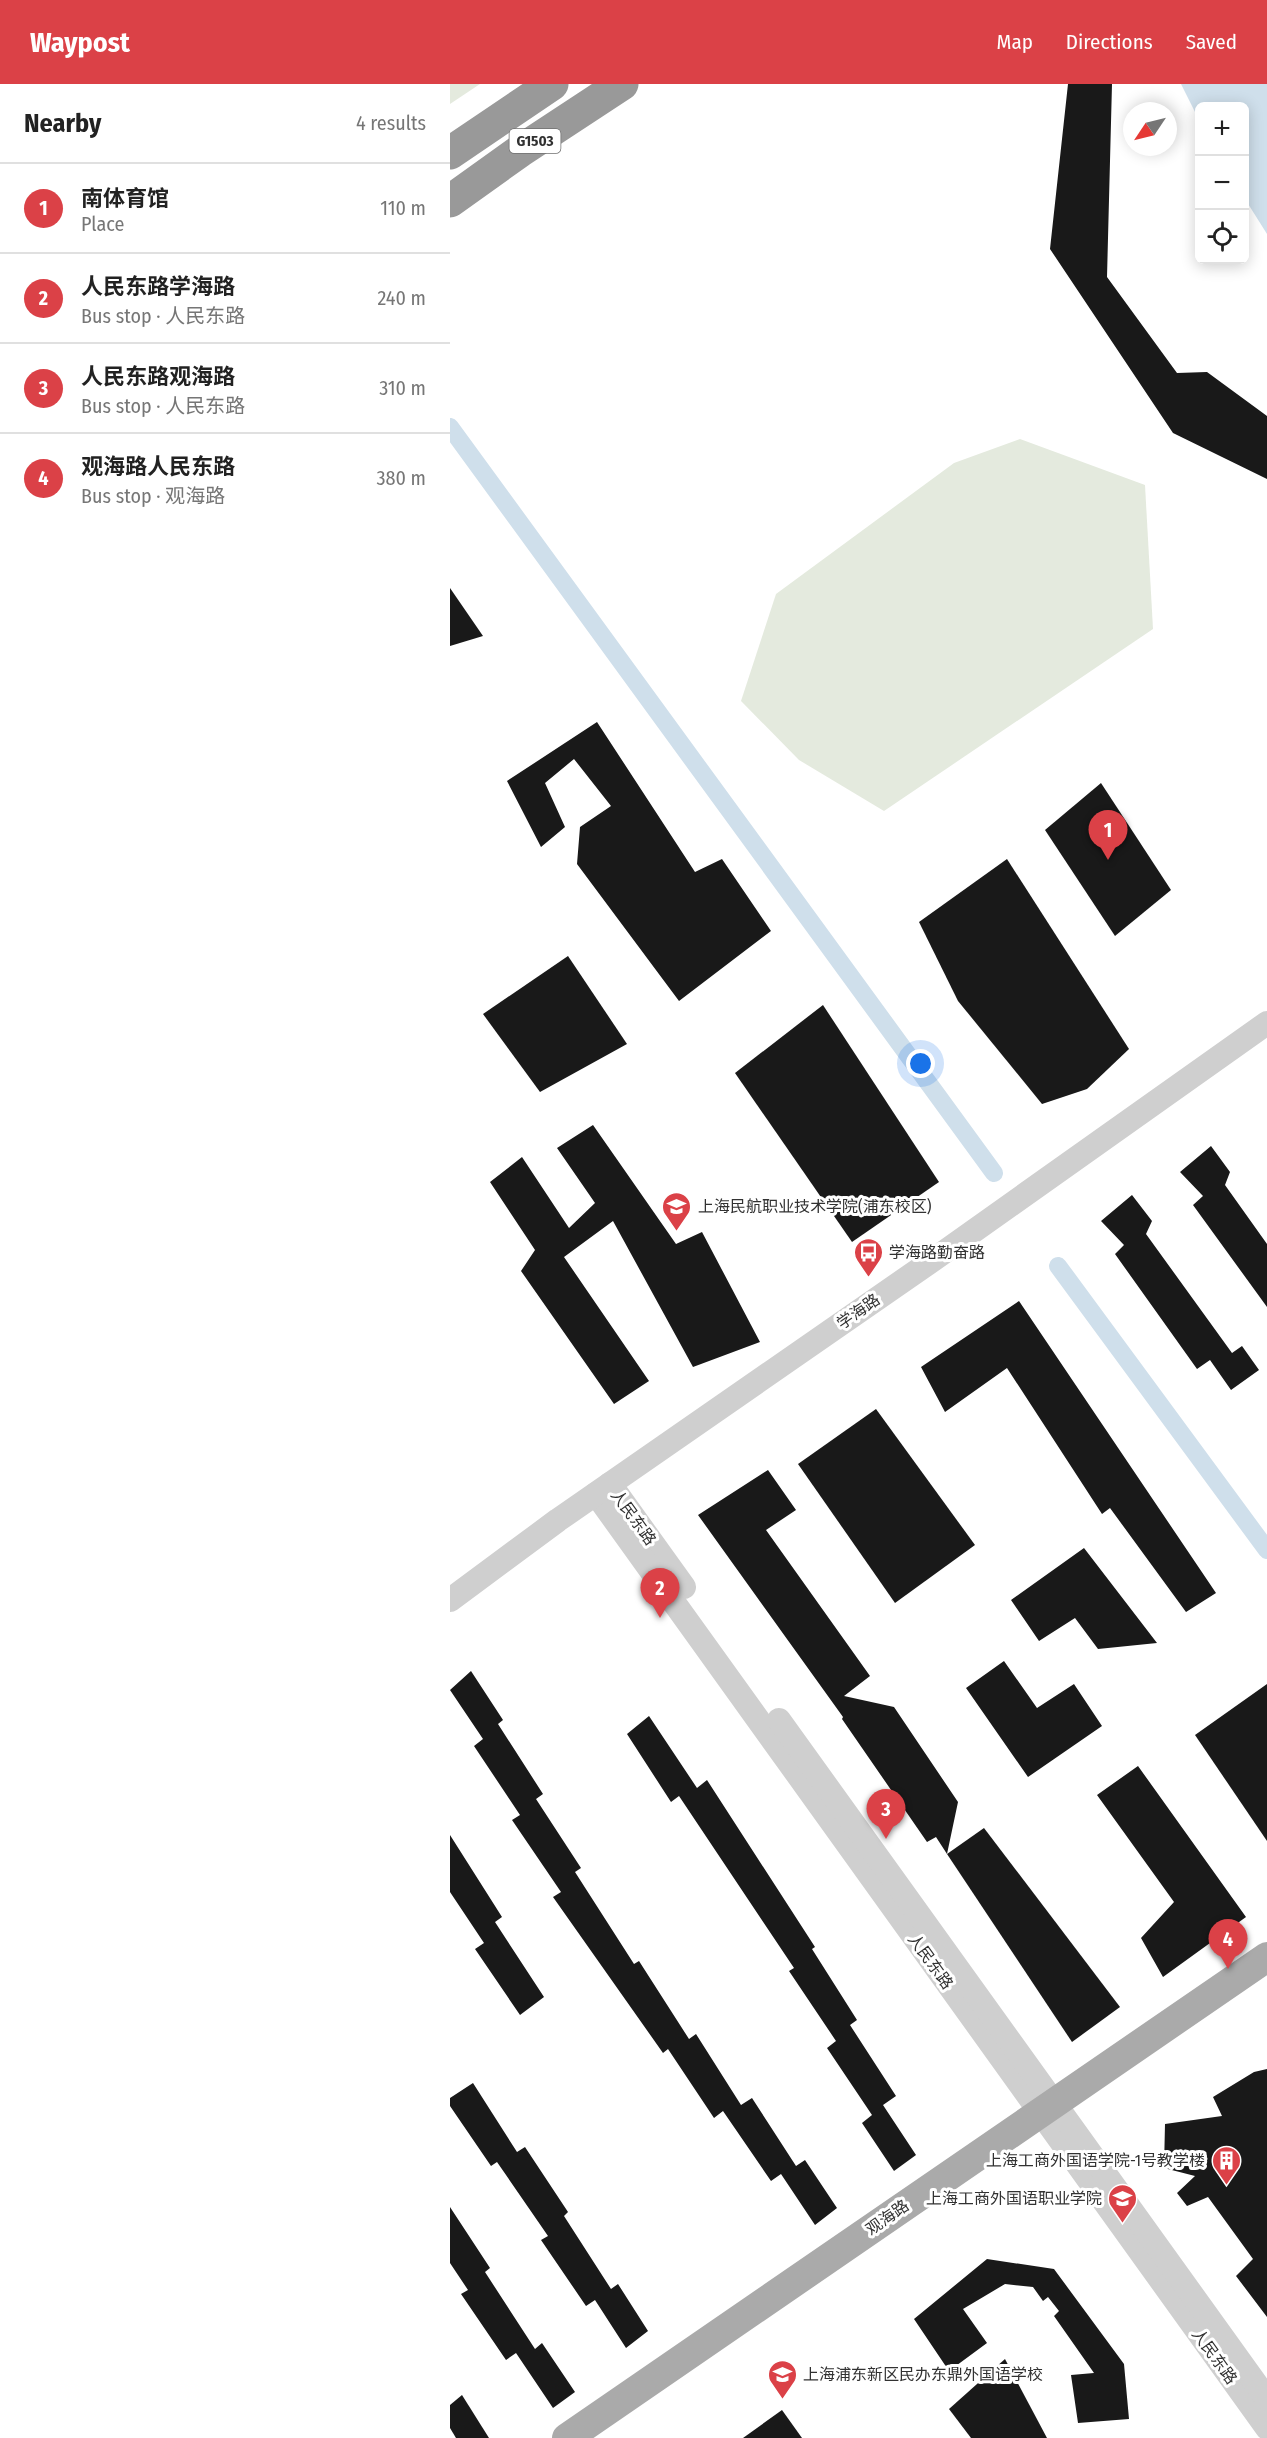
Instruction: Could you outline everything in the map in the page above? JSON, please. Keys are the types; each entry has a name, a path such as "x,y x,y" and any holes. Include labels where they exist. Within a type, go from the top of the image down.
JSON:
{"highway":[{"name":"G1503","path":"450,153 552,84"},
{"name":"G1503","path":"450,201 520,151 622,84"}],"main road":[{"name":"观海路","path":"602,2438 1053,2116 1267,1957"},
{"name":"观海路","path":"567,2438 1053,2116 1267,1981"}],"street":[{"name":"学海路","path":"450,1600 603,1489 940,1255 1267,1023"},
{"name":"人民东路","path":"603,1489 1053,2116 1267,2428"},
{"name":"人民东路","path":"1053,2116 1267,2399"}],"shaded area":[{"path":"450,84 480,84 450,104"},
{"path":"1020,439 1145,485 1153,629 884,811 799,760 741,701 776,594 954,463"}],"water":[{"path":"1181,84 1267,84 1267,234 1249,205 1249,102 1195,102 1195,112"}],"building":[{"path":"1068,84 1112,84 1107,277 1177,373 1207,372 1267,416 1267,479 1173,433 1050,249"},
{"path":"450,588 483,636 450,646"},
{"path":"597,722 695,872 722,859 771,931 679,1001 577,864 580,827 611,806 574,759 545,783 565,827 541,847 507,781"},
{"path":"1101,783 1171,890 1115,936 1045,830"},
{"path":"1007,859 1129,1049 1087,1089 1042,1104 958,1001 919,922"},
{"path":"568,956 627,1044 540,1092 483,1014"},
{"path":"823,1005 939,1182 852,1242 735,1073"},
{"path":"593,1125 676,1244 702,1232 760,1342 693,1367 613,1221 564,1257 649,1381 614,1404 521,1271 535,1250 490,1182 522,1157 569,1228 595,1203 557,1148"},
{"path":"1211,1146 1230,1172 1225,1185 1267,1244 1267,1307 1193,1205 1203,1196 1180,1172"},
{"path":"1132,1195 1152,1221 1146,1234 1232,1353 1242,1346 1259,1370 1231,1390 1210,1360 1197,1369 1115,1254 1124,1245 1101,1221"},
{"path":"1019,1301 1216,1593 1186,1612 1110,1508 1102,1514 1007,1368 945,1412 921,1367"},
{"path":"876,1409 975,1545 895,1603 798,1464"},
{"path":"768,1470 796,1510 766,1530 870,1676 844,1696 894,1707 958,1802 947,1854 936,1837 927,1842 842,1719 843,1717 698,1515"},
{"path":"1084,1548 1157,1643 1098,1649 1075,1618 1039,1641 1011,1600"},
{"path":"1004,1661 1037,1708 1074,1684 1102,1726 1028,1777 966,1688"},
{"path":"471,1671 503,1720 498,1724 543,1794 536,1799 581,1868 575,1872 634,1964 639,1961 689,2039 696,2034 741,2105 752,2098 796,2166 805,2160 837,2208 815,2225 781,2174 771,2181 723,2111 714,2118 668,2049 663,2053 553,1897 561,1892 512,1820 520,1815 474,1746 483,1739 450,1690"},
{"path":"1267,1684 1267,1841 1195,1735"},
{"path":"649,1716 697,1788 707,1780 815,1947 812,1949 857,2020 850,2025 896,2096 883,2105 916,2155 894,2171 862,2123 872,2115 827,2048 836,2041 789,1971 794,1968 679,1796 671,1802 627,1734"},
{"path":"1138,1766 1246,1917 1163,1977 1141,1938 1174,1902 1097,1795"},
{"path":"984,1828 1120,2007 1072,2042 947,1854"},
{"path":"450,1835 502,1917 495,1922 544,1997 520,2015 475,1949 484,1943 450,1892"},
{"name":"上海工商外国语学院-1号教学楼","path":"1267,2069 1267,2317 1236,2276 1253,2259 1208,2197 1187,2206 1177,2193 1195,2176 1164,2168 1165,2124 1222,2116 1213,2097 1254,2072"},
{"path":"473,2083 517,2152 525,2147 568,2212 564,2216 611,2289 618,2284 648,2331 626,2348 595,2300 586,2306 541,2240 548,2236 497,2162 491,2166 450,2106 450,2098"},
{"path":"450,2207 490,2268 485,2272 535,2349 542,2343 575,2392 553,2408 516,2353 506,2360 461,2294 468,2290 450,2263"},
{"path":"987,2259 1054,2269 1124,2364 1129,2419 1078,2423 1071,2375 1094,2373 1054,2316 1059,2311 1048,2297 1043,2301 1033,2287 1005,2284 963,2309 987,2343 949,2371 914,2319"},
{"path":"1005,2359 1047,2438 971,2438 949,2409"},
{"path":"462,2395 489,2438 456,2438 450,2428 450,2405"},
{"path":"782,2410 802,2438 743,2438"}],"waterway":[{"path":"450,427 994,1173"},
{"path":"1058,1266 1267,1550"}],"place":[{"name":"南体育馆","path":"1108,860"},
{"name":"上海民航职业技术学院(浦东校区)","path":"677,1232"},
{"name":"学海路勤奋路","path":"868,1278"},
{"name":"人民东路学海路","path":"660,1618"},
{"name":"人民东路观海路","path":"886,1839"},
{"name":"观海路人民东路","path":"1228,1969"},
{"name":"上海工商外国语学院-1号教学楼","path":"1226,2186"},
{"name":"上海工商外国语职业学院","path":"1123,2224"},
{"name":"上海浦东新区民办东鼎外国语学校","path":"782,2400"}]}
